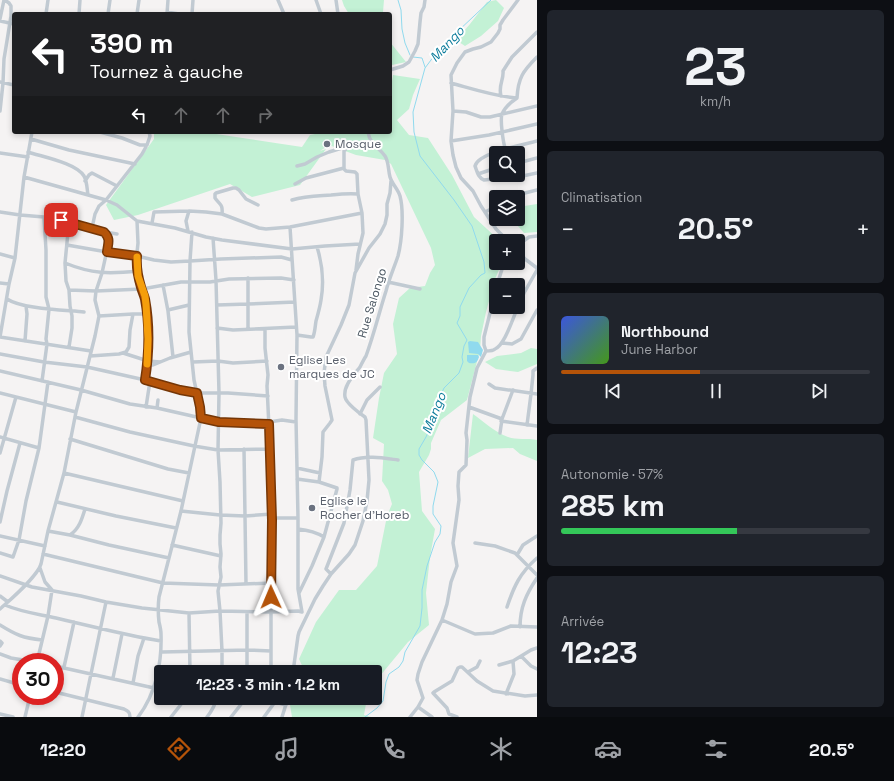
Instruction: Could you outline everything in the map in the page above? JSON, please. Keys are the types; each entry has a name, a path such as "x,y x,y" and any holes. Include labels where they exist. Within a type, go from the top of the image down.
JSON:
{"street":[{"path":"0,111 4,59 12,24 9,3 4,0 0,20 12,24"},
{"path":"46,12 48,0"},
{"path":"79,12 80,0"},
{"path":"108,12 110,0"},
{"path":"137,12 139,0"},
{"path":"167,12 168,0"},
{"path":"192,12 193,0"},
{"path":"278,0 283,12"},
{"path":"316,0 320,12"},
{"path":"336,0 338,12"},
{"path":"392,69 403,66 409,62 415,51 418,44 421,13 425,0"},
{"path":"501,234 496,229 473,191 459,175 453,155 451,141 453,111 451,75 465,52 491,42 500,29 500,24 518,0"},
{"path":"501,96 500,86 503,71 512,57 537,32"},
{"path":"517,98 517,89 520,77 537,57"},
{"path":"2,83 12,85"},
{"path":"451,83 489,94 517,98"},
{"path":"504,146 502,114 510,103 517,98"},
{"path":"453,111 466,112 481,117 537,106"},
{"path":"451,141 482,137 537,124"},
{"path":"32,134 24,177 15,258 0,337 91,351"},
{"path":"108,134 140,145 147,145"},
{"path":"92,228 99,206 106,200 135,164 147,145 150,134"},
{"name":"Rue Salongo","path":"294,665 298,636 307,614 332,574 355,545 363,521 368,496 366,422 364,417 346,400 345,396 348,384 366,356 388,282 395,264 400,244 402,212 402,204 399,193 389,176 387,159 371,142 368,134"},
{"path":"31,139 69,150 135,164"},
{"path":"514,146 537,141"},
{"path":"344,168 344,151 351,145 376,146"},
{"path":"297,166 305,164 329,152 342,148 346,149"},
{"path":"28,152 55,160 78,170 86,181 88,195"},
{"path":"0,153 28,158"},
{"path":"489,154 477,161 475,166 481,180 513,178 537,173"},
{"path":"525,161 537,158"},
{"path":"295,184 306,178 344,168 345,170 355,172 357,174 358,194 362,213 363,233 349,305 326,357 324,373 325,386 332,420 323,432 322,457 318,482"},
{"path":"478,174 489,170"},
{"path":"86,181 92,173 117,186"},
{"path":"24,177 106,200 118,205 137,222 152,223 213,238 292,250 360,244"},
{"path":"355,273 385,224 391,181"},
{"path":"222,214 222,205 215,198 215,194 233,188 238,189 246,199 258,204"},
{"path":"525,193 537,190"},
{"path":"292,200 312,196 347,193 358,194"},
{"path":"485,212 489,210"},
{"path":"152,223 154,212 189,211 222,214 258,228 266,229 290,227 362,213"},
{"path":"159,665 162,652 158,610 159,597 181,511 201,418 194,380 189,332 190,232 186,221 189,211"},
{"path":"0,212 44,216 117,234"},
{"path":"42,381 47,344 48,309 46,297 44,216"},
{"path":"69,222 65,263 66,281 69,290 72,320 69,347"},
{"path":"137,222 138,271 145,296 147,314 148,363 145,380"},
{"path":"290,227 297,335 296,422 298,594 302,612"},
{"path":"0,609 29,581 40,568 48,531 64,473 76,412 99,316 95,300 96,291 102,273 109,239 104,232"},
{"path":"525,240 529,237 537,236"},
{"path":"213,238 216,280 219,393 218,450 221,523 221,577 218,591 222,665"},
{"path":"67,245 172,262 281,257 292,260"},
{"path":"297,335 313,337 315,331 322,293 322,278 317,247"},
{"path":"0,254 15,258"},
{"path":"525,259 537,269 525,290"},
{"path":"65,263 78,268 102,273 138,271"},
{"path":"69,290 96,291 142,289 181,282 210,282 216,280 248,278 281,278 294,280"},
{"path":"248,278 248,329"},
{"path":"388,282 420,289"},
{"path":"0,283 9,284"},
{"path":"163,286 168,310 173,357"},
{"path":"7,299 26,306 84,312"},
{"path":"216,305 295,302"},
{"path":"168,310 189,305"},
{"path":"25,341 27,314 26,306"},
{"path":"502,343 512,344 521,339 537,310"},
{"path":"90,356 105,356 126,352 129,347 133,314"},
{"path":"99,316 147,314"},
{"path":"486,352 484,337 490,314"},
{"path":"412,716 423,698 417,680 418,674 422,662 442,620 447,604 451,581 457,566 453,541 459,500 459,472 466,465 466,433 469,407 477,368 486,352 495,349 505,339 515,314"},
{"path":"217,328 233,330 296,327"},
{"path":"264,329 267,361 272,516 271,665"},
{"path":"123,353 148,363 160,362 191,352"},
{"path":"0,354 44,362 87,367 197,393 254,394 268,396"},
{"path":"193,362 218,361 233,363 267,361"},
{"path":"527,425 533,371 537,368"},
{"path":"0,371 81,390 130,404 157,408 219,422 269,423 282,420 296,422"},
{"path":"146,407 150,381"},
{"path":"0,553 13,557 19,540 26,501 39,448 48,382"},
{"path":"489,384 495,388 537,394"},
{"path":"360,414 367,400 380,387"},
{"path":"500,433 501,420 513,390"},
{"path":"0,393 76,412"},
{"path":"0,453 16,397"},
{"path":"157,408 158,400"},
{"path":"469,407 501,420 537,426"},
{"path":"75,417 130,432 218,450 270,448"},
{"path":"0,438 39,448"},
{"path":"70,439 168,469 189,473"},
{"path":"0,522 8,484 20,443"},
{"path":"244,450 246,584"},
{"path":"332,574 326,569 345,522 353,460 368,457 398,460"},
{"path":"297,468 320,473"},
{"path":"64,473 183,501"},
{"path":"297,479 318,482 337,488 324,537 298,594"},
{"path":"56,502 176,528"},
{"path":"70,535 74,533 80,523 85,509"},
{"path":"181,511 220,515 298,518"},
{"path":"298,529 318,533 324,537"},
{"path":"48,531 169,558"},
{"path":"0,536 45,546"},
{"path":"516,554 523,545 537,536"},
{"path":"475,543 495,546 516,554 537,575"},
{"path":"172,545 221,556"},
{"path":"43,554 163,583 219,586 271,583"},
{"path":"507,607 520,576 537,558"},
{"path":"38,653 48,616 52,590 45,582 40,568"},
{"path":"0,576 25,585 106,602 158,610 189,612 298,611 307,614"},
{"path":"520,627 520,615 527,593 537,578"},
{"path":"0,596 6,604 23,611 122,634 161,641"},
{"path":"82,717 106,602"},
{"path":"189,612 190,665"},
{"path":"247,612 247,665"},
{"path":"442,620 475,634 493,633 510,626 537,627"},
{"path":"74,622 64,668 154,688 149,700 138,717"},
{"path":"0,625 12,633 20,636 42,640"},
{"path":"112,678 122,634"},
{"path":"132,683 144,638"},
{"path":"0,641 2,643 0,646"},
{"path":"499,665 513,661 537,648"},
{"path":"162,652 248,650 271,651"},
{"path":"0,654 12,658"},
{"path":"521,656 531,666 537,669"},
{"path":"468,672 477,667 480,661"},
{"path":"506,694 514,674 513,661"},
{"path":"457,717 449,714 447,708 433,693 452,681 460,666 477,681 495,692 526,696 537,695"},
{"path":"0,679 12,682"},
{"path":"64,694 124,709 129,713 130,717"},
{"path":"25,717 28,705"},
{"path":"171,717 180,705"},
{"path":"207,717 214,705"},
{"path":"231,717 240,705"},
{"path":"264,717 273,705"},
{"path":"282,717 286,705"},
{"path":"418,707 432,717"},
{"path":"0,714 13,717"}],"green space":[{"path":"342,0 384,0 383,12 348,12"},
{"path":"496,0 504,8 498,21 481,36 465,46 456,40 487,2"},
{"path":"392,44 406,62 392,65"},
{"path":"393,75 420,79 409,109 397,120 409,135 428,138 452,175 474,217 492,234 489,234 489,270 499,270 495,278 489,278 489,301 481,336 480,350 467,400 441,420 431,443 429,455 419,472 422,511 435,529 426,593 429,625 408,642 382,674 382,665 302,665 299,659 316,622 339,590 356,590 377,566 387,516 392,504 388,490 382,481 384,444 373,438 379,398 384,373 397,354 393,324 399,298 410,288 425,286 435,265 431,248 391,164 385,160 356,155 329,145 320,151 326,149 300,185 252,197 230,184 138,215 114,220 106,205 154,139 154,134 216,134 302,147 310,135 315,134 392,134"},
{"path":"537,204 537,232 524,233 518,226 525,226 525,206"},
{"path":"531,348 537,349 537,364 518,372 496,369 485,362 497,356 521,353"},
{"path":"473,414 503,435 508,437 537,440 537,461 520,454 513,448 485,449 468,458"},
{"path":"290,705 366,705 364,715 371,717 292,717"}],"water":[{"path":"468,342 478,342 483,350 481,357 478,354 469,353"},
{"path":"467,355 478,355 479,357 476,363 469,363 467,361"}],"waterway":[{"path":"398,0 401,10 402,29 405,43 410,55"},
{"name":"Mango","path":"365,717 377,708 383,701 389,674 399,667 403,661 405,652 420,626 422,590 427,566 435,542 440,534 441,526 433,514 433,506 438,482 434,472 419,455 419,449 436,414 438,401 444,388 459,373 463,362 462,357 467,340 457,323 460,316 460,307 469,288 481,275 485,273 484,262 472,226 420,156 414,132 413,112 425,68 440,48 491,0"},
{"path":"413,57 422,58 425,67"}],"slow traffic":[{"path":"137,257 136,262 138,276 145,296 146,304 148,339 147,364"}],"place":[{"name":"Mosque","path":"327,144"},
{"name":"Eglise Les marques de JC","path":"281,367"},
{"name":"Eglise le Rocher d'Horeb","path":"312,508"}],"route":[{"path":"61,220 104,232 109,239 107,252 137,256 136,262 138,276 145,296 147,315 148,361 145,380 180,390 197,393 201,418 219,422 269,424 272,520 271,597"}]}
